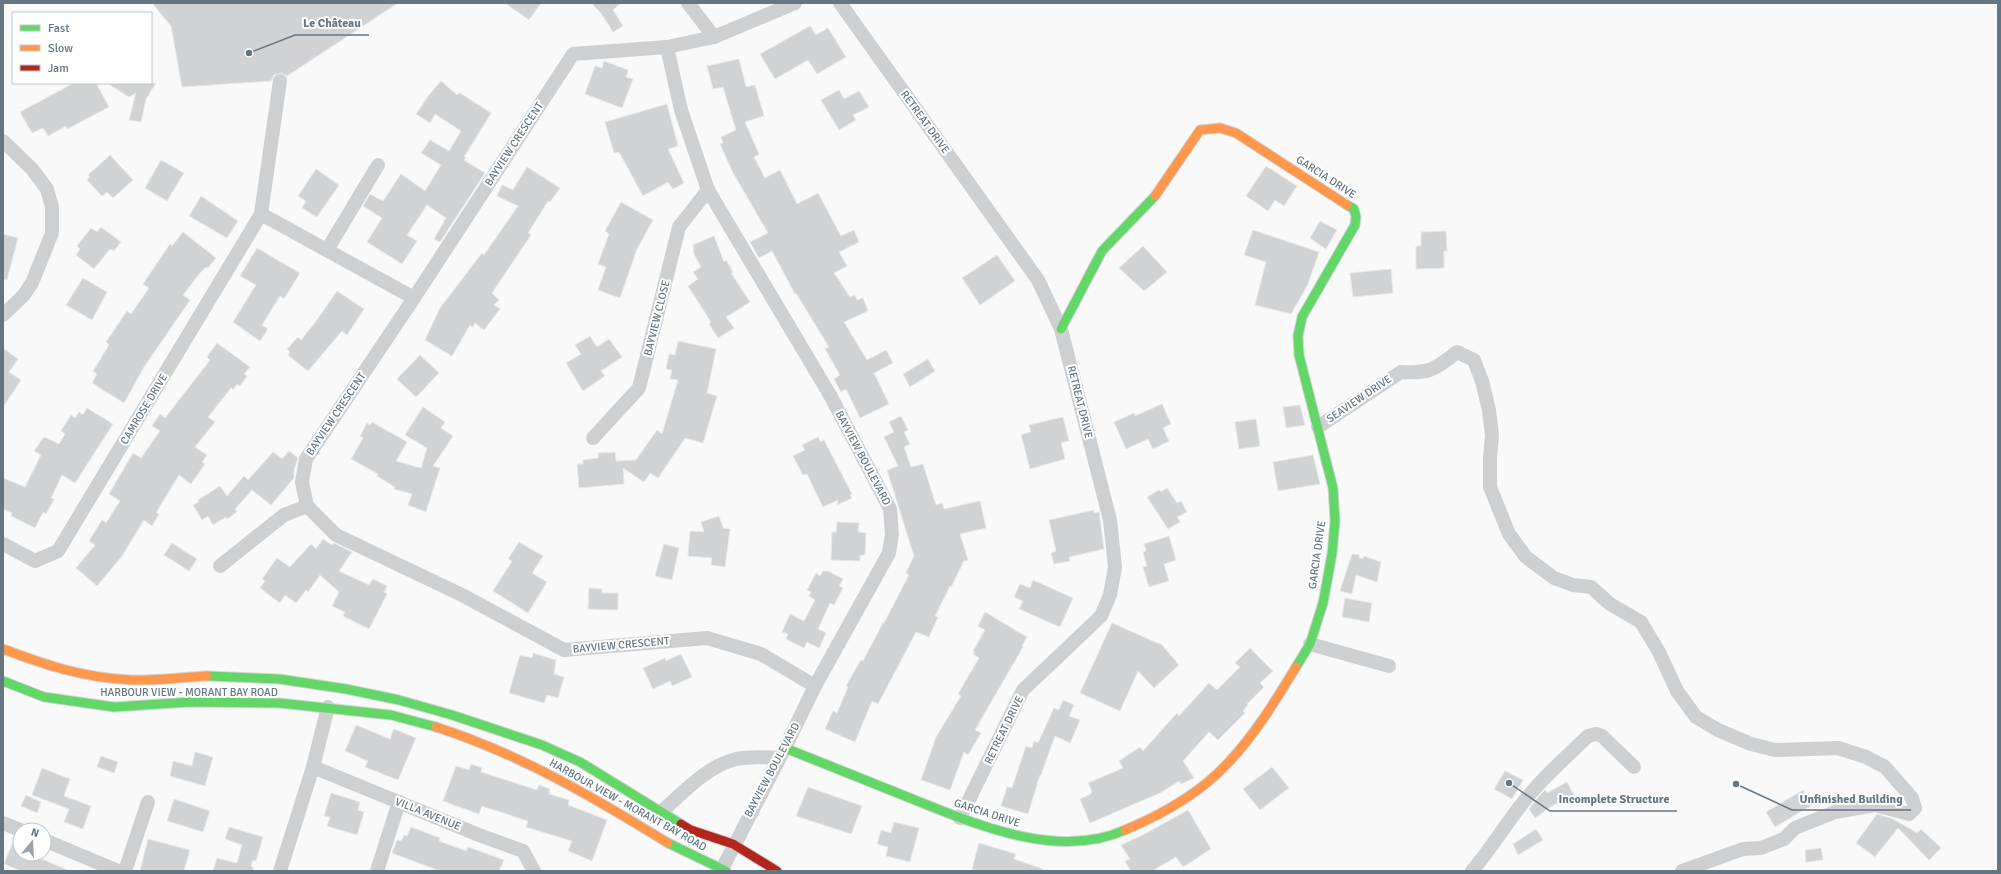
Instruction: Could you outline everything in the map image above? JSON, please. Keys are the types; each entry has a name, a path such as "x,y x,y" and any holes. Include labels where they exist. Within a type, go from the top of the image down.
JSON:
{"main road":[{"name":"GARCIA DRIVE","path":"782,753 1004,833 1051,840 1077,841 1112,836 1137,825 1188,796 1205,784 1226,764 1260,722 1310,644 1323,603 1332,554 1335,521 1333,488 1299,355 1298,336 1302,317 1355,224 1356,217 1354,209 1236,133 1220,128 1200,130 1152,202 1102,251 1061,329"},
{"name":"HARBOUR VIEW - MORANT BAY ROAD","path":"3,649 48,666 90,676 132,680 200,676 254,677 279,679 346,689 399,700 542,745 580,762 691,830 733,844 777,871"},
{"path":"251,703 254,677"},
{"name":"HARBOUR VIEW - MORANT BAY ROAD","path":"3,681 44,697 114,707 190,702 279,703 328,707 391,715 476,740 585,792 675,847 724,870"}],"street":[{"path":"688,3 714,37"},
{"name":"BAYVIEW CRESCENT","path":"795,3 714,37 667,47 573,54 414,298 306,459 302,482 307,506 336,535 462,595 564,650 707,638 761,654 815,686"},
{"name":"RETREAT DRIVE","path":"840,3 1038,280 1061,329 1110,520 1115,567 1110,595 1101,616 1023,690 960,818"},
{"name":"BAYVIEW BOULEVARD","path":"667,47 681,110 708,190 830,395 890,509 892,534 889,553 815,686 782,753 733,844 724,870"},
{"path":"280,81 261,214 414,298"},
{"path":"3,141 32,169 47,189 52,207 52,233 32,283 24,296 3,315"},
{"path":"327,250 378,165"},
{"name":"BAYVIEW CLOSE","path":"593,438 639,388 679,228 708,190"},
{"name":"CAMROSE DRIVE","path":"3,544 35,561 58,551 261,214"},
{"name":"SEAVIEW DRIVE","path":"1318,427 1401,372 1414,373 1437,368 1457,352 1474,360 1482,381 1489,410 1492,435 1490,486 1509,534 1526,557 1554,578 1573,585 1591,587 1610,604 1641,622 1659,652 1677,691 1696,717 1718,730 1751,744 1775,750 1838,748 1866,757 1885,767 1912,798 1916,808 1909,814 1875,805 1835,812 1795,828 1784,839 1761,848 1743,849 1682,871"},
{"path":"220,566 284,515 307,506"},
{"path":"1310,644 1389,666"},
{"path":"280,871 313,767 328,707"},
{"path":"1472,871 1493,846 1518,809 1553,769 1588,736 1596,734 1602,736 1634,767"},
{"path":"661,812 709,771 735,760 782,753"},
{"name":"VILLA AVENUE","path":"313,767 523,852 534,871"},
{"path":"125,871 148,802"},
{"path":"377,871 399,802"},
{"path":"52,843 118,871"}],"building":[{"path":"152,3 398,3 287,76 281,73 274,75 271,81 182,87 171,26"},
{"path":"505,3 541,3 529,20"},
{"path":"591,3 621,3 613,10 623,26 613,32 601,13"},
{"path":"810,26 816,35 828,28 846,57 817,74 808,60 775,79 760,54"},
{"path":"739,59 746,87 755,85 764,116 745,122 759,154 754,157 765,178 780,170 797,204 818,193 841,236 854,230 859,242 839,252 847,266 834,273 850,297 855,295 857,300 863,298 868,311 844,322 867,360 886,350 893,363 874,373 889,404 860,418 846,389 841,392 834,379 840,375 825,349 829,347 796,293 795,294 772,251 759,258 750,242 768,233 732,171 720,144 723,143 721,137 736,130 723,87 713,89 707,66"},
{"path":"604,61 628,70 626,77 633,79 622,108 585,94 595,66 602,68"},
{"path":"441,81 457,95 460,93 491,113 464,157 466,158 464,160 485,173 440,242 434,239 446,218 427,205 407,235 417,241 402,264 367,242 382,218 363,206 370,194 383,201 401,174 425,191 441,165 421,153 430,140 449,151 461,131 435,114 430,123 416,114"},
{"path":"156,83 146,99 141,122 129,120 136,93 129,97 109,84"},
{"path":"72,84 97,84 109,107 67,129 66,126 48,136 43,128 32,133 20,112"},
{"path":"839,90 844,99 859,91 869,107 853,115 856,120 839,130 821,100"},
{"path":"667,104 678,146 668,149 684,183 673,189 668,182 643,196 619,152 614,153 605,122"},
{"path":"110,155 133,180 113,198 107,192 102,196 87,180 90,177 88,175"},
{"path":"161,160 184,173 167,201 145,188"},
{"path":"1266,166 1297,186 1284,206 1275,200 1268,211 1246,196"},
{"path":"527,167 560,188 550,202 548,201 528,233 531,235 492,293 499,300 494,305 500,309 484,330 475,323 473,327 470,325 452,356 425,340 440,308 482,253 484,255 518,206 497,196 502,185 513,190"},
{"path":"316,169 339,185 317,217 302,208 306,201 298,196"},
{"path":"201,196 238,221 227,238 189,216"},
{"path":"621,202 653,220 637,249 620,298 598,290 606,267 598,264 609,234 605,231"},
{"path":"1320,221 1337,230 1326,249 1310,238"},
{"path":"101,227 121,242 114,251 110,249 94,269 76,255 80,249 77,246 91,228 97,232"},
{"path":"1253,230 1319,252 1308,284 1291,314 1255,305 1266,262 1244,255"},
{"path":"1446,231 1447,251 1444,251 1444,268 1416,269 1416,246 1421,246 1421,232"},
{"path":"183,232 216,258 208,268 206,267 200,273 183,295 190,300 144,367 124,403 92,383 97,374 93,371 109,345 106,342 127,311 131,314 149,288 143,284 170,244 172,246"},
{"path":"3,234 18,238 7,280 3,279"},
{"path":"714,236 724,262 726,260 733,272 731,273 750,302 726,317 734,328 718,338 709,324 711,322 688,286 698,279 693,272 701,267 694,254 693,245"},
{"path":"1143,246 1167,272 1144,291 1119,268"},
{"path":"257,248 300,273 284,299 280,296 262,325 268,329 260,341 233,322 256,285 240,276"},
{"path":"997,255 1015,281 980,305 962,278"},
{"path":"1391,269 1393,293 1353,297 1350,273"},
{"path":"83,278 107,292 92,320 66,305"},
{"path":"337,291 364,309 347,335 342,331 308,371 288,355 290,352 287,349 298,337 301,340"},
{"path":"590,336 597,347 609,339 622,357 601,371 605,376 583,391 566,363 581,354 575,345"},
{"path":"678,341 716,349 707,393 717,396 703,443 685,438 658,478 650,473 644,482 623,468 624,484 579,488 577,464 583,464 583,460 598,458 598,453 615,452 616,461 636,460 657,430 662,434 678,380 670,379 672,370 666,369 669,354 675,355"},
{"path":"217,343 250,367 244,374 247,376 240,386 237,384 233,390 231,388 208,417 215,422 195,447 207,455 202,462 205,464 191,484 179,475 156,513 159,514 152,526 144,520 122,556 97,586 76,568 95,545 89,541 102,520 106,523 120,501 109,494 133,453 141,458 160,431 152,426 160,414 165,418 210,360 207,357"},
{"path":"3,348 18,359 9,372 21,380 3,407"},
{"path":"420,355 439,373 416,397 397,379"},
{"path":"928,359 935,371 910,387 903,374"},
{"path":"1162,404 1171,424 1163,428 1169,441 1153,449 1148,439 1126,449 1114,422 1134,413 1135,416"},
{"path":"1300,405 1305,425 1286,428 1283,407"},
{"path":"423,407 445,422 441,428 453,436 433,466 440,468 426,512 408,505 412,494 394,489 395,487 377,476 378,474 351,459 363,438 360,436 367,423 370,425 372,422 407,442 396,461 421,468 427,448 405,435"},
{"path":"87,408 113,424 75,483 62,475 51,498 54,499 46,514 43,512 35,528 11,516 12,513 3,509 3,478 25,487 41,455 34,451 44,437 59,444 65,434 61,431 71,415 75,418 79,412 83,415"},
{"path":"901,416 908,430 904,432 910,444 904,447 911,467 923,464 936,505 942,503 944,509 980,501 986,528 960,534 968,560 964,561 951,587 950,586 935,616 938,617 929,637 916,632 878,704 872,701 855,742 825,729 833,711 837,713 848,687 846,686 861,660 863,661 909,575 906,573 914,556 887,470 898,466 884,437 894,432 889,422"},
{"path":"1063,417 1069,441 1061,443 1065,459 1030,469 1021,435 1031,432 1029,425"},
{"path":"1256,419 1260,446 1239,449 1235,422"},
{"path":"818,437 821,442 824,440 852,494 850,495 852,498 837,505 838,500 823,507 807,474 803,475 793,456 805,450 802,445"},
{"path":"289,451 298,458 294,470 294,478 271,505 252,490 235,509 237,512 227,519 226,517 213,525 208,516 202,520 193,505 199,502 198,500 220,486 227,496 244,476 248,480 273,452 282,459"},
{"path":"1313,455 1320,484 1278,491 1273,462"},
{"path":"1167,488 1177,503 1181,501 1187,512 1177,517 1180,522 1168,529 1147,497 1159,490 1161,492"},
{"path":"1094,510 1094,513 1099,512 1104,549 1069,557 1070,561 1054,564 1051,553 1056,551 1049,520"},
{"path":"719,516 723,528 730,529 725,567 711,565 712,558 688,556 690,531 704,532 701,522"},
{"path":"837,522 859,523 858,532 866,533 865,555 860,555 860,561 831,560 832,532 836,532"},
{"path":"1169,536 1176,560 1164,564 1169,581 1149,587 1143,567 1147,566 1143,552 1146,551 1144,544"},
{"path":"323,539 332,545 334,543 352,552 339,571 369,585 373,579 387,586 384,592 387,594 369,629 343,616 345,612 332,606 339,592 320,575 308,592 306,590 296,603 285,595 280,603 260,588 265,581 262,579 277,558 290,567 311,544 316,549"},
{"path":"519,542 543,556 532,573 547,582 528,613 493,591 512,561 508,559"},
{"path":"172,543 197,559 189,571 164,555"},
{"path":"664,544 679,548 672,580 655,576"},
{"path":"1352,554 1359,555 1359,558 1363,559 1364,556 1381,562 1377,582 1356,575 1352,594 1340,591"},
{"path":"823,571 828,571 843,579 839,586 843,588 834,605 830,603 818,629 826,633 819,648 807,642 804,648 786,639 788,634 782,632 790,614 804,621 815,600 809,596 811,592 807,590 816,573 820,576"},
{"path":"1033,580 1073,598 1060,627 1019,609 1023,601 1014,597 1020,584 1030,588"},
{"path":"589,588 602,589 602,593 618,593 618,610 588,609"},
{"path":"1345,598 1372,603 1369,622 1342,617"},
{"path":"985,612 1027,637 1022,646 1023,647 975,730 981,733 968,755 964,752 950,790 921,780 936,737 961,696 958,694 979,658 973,654 975,652 973,651 985,630 978,626"},
{"path":"1112,623 1162,645 1179,665 1154,688 1138,671 1120,711 1080,693"},
{"path":"1250,648 1273,671 1260,683 1264,687 1247,704 1248,705 1243,711 1245,713 1218,740 1209,732 1183,761 1194,778 1181,784 1179,781 1160,793 1090,823 1080,799 1091,794 1092,791 1088,783 1123,768 1119,761 1140,747 1143,751 1177,713 1179,716 1209,683 1217,690 1240,667 1235,663"},
{"path":"533,653 556,660 554,674 564,677 558,698 547,695 544,703 509,693 520,655 532,658"},
{"path":"681,654 692,677 672,686 670,681 653,689 643,668 665,658 666,661"},
{"path":"1063,700 1074,705 1069,716 1080,720 1070,743 1055,736 1040,775 1028,814 1001,806 1007,787 1012,788 1026,746 1032,748 1034,741 1038,743 1054,708 1059,710"},
{"path":"356,725 390,739 394,729 416,738 398,780 365,767 368,761 345,751"},
{"path":"195,752 213,757 205,786 170,776 173,761 192,766"},
{"path":"101,756 118,762 114,773 97,767"},
{"path":"471,764 482,768 481,772 537,790 539,785 550,789 549,794 569,800 568,805 607,820 592,861 568,851 572,841 526,827 528,821 482,806 479,814 443,801 456,766 469,770"},
{"path":"1272,767 1289,788 1260,810 1243,789"},
{"path":"42,768 70,779 64,796 91,806 83,829 64,822 69,809 32,795"},
{"path":"1505,771 1523,780 1512,799 1494,789"},
{"path":"1567,782 1574,795 1552,806 1535,818 1529,809 1540,795 1545,790 1547,793"},
{"path":"808,787 862,806 851,834 796,816"},
{"path":"1803,790 1812,805 1775,827 1766,812"},
{"path":"331,793 360,802 358,810 364,812 357,835 327,826 330,817 324,816"},
{"path":"26,795 41,802 37,813 21,806"},
{"path":"174,799 210,811 203,832 167,821"},
{"path":"1188,810 1211,849 1183,867 1176,857 1152,871 1131,871 1125,861 1130,859 1121,845 1143,835"},
{"path":"1877,814 1893,819 1917,833 1921,829 1941,848 1929,860 1898,828 1875,857 1856,843"},
{"path":"894,822 919,828 910,862 886,856 888,847 877,844 881,830 891,833"},
{"path":"229,827 263,837 256,861 253,860 251,866 253,867 253,871 213,871 217,858 237,863 242,845 225,839"},
{"path":"411,827 440,838 439,841 466,851 468,847 504,860 499,871 440,871 392,853 397,840 401,841 404,835 407,836"},
{"path":"1536,829 1543,840 1518,855 1513,844"},
{"path":"148,839 190,850 184,871 140,871"},
{"path":"979,843 1016,854 1014,859 1043,869 1043,871 978,871 972,869"},
{"path":"12,844 12,862 49,862 70,871 21,871 4,864"},
{"path":"1821,848 1823,860 1806,862 1805,850"}],"traffic: fast":[{"path":"1061,329 1102,251 1155,196"},
{"path":"1296,667 1310,644 1323,603 1332,554 1335,521 1333,488 1299,355 1298,336 1302,317 1355,225 1356,217 1354,209 1347,205"},
{"path":"207,676 279,679 346,689 399,700 452,715 542,745 580,762 681,824"},
{"path":"3,681 44,697 114,707 190,702 279,703 391,715 436,727"},
{"path":"785,748 953,815 1011,834 1040,840 1069,842 1098,839 1125,830"},
{"path":"668,843 726,871"}],"traffic: slow":[{"path":"1155,196 1200,130 1220,128 1236,133 1347,205"},
{"path":"3,649 66,670 98,677 149,680 207,676"},
{"path":"1125,830 1166,810 1192,794 1216,775 1237,753 1255,730 1296,667"},
{"path":"436,727 527,763 584,793 668,843"}],"traffic: jam":[{"path":"681,824 691,830 733,844 777,871"}],"place":[{"name":"Le Château","path":"249,53"},
{"name":"Incomplete Structure","path":"1509,783"},
{"name":"Unfinished Building","path":"1736,784"}]}
